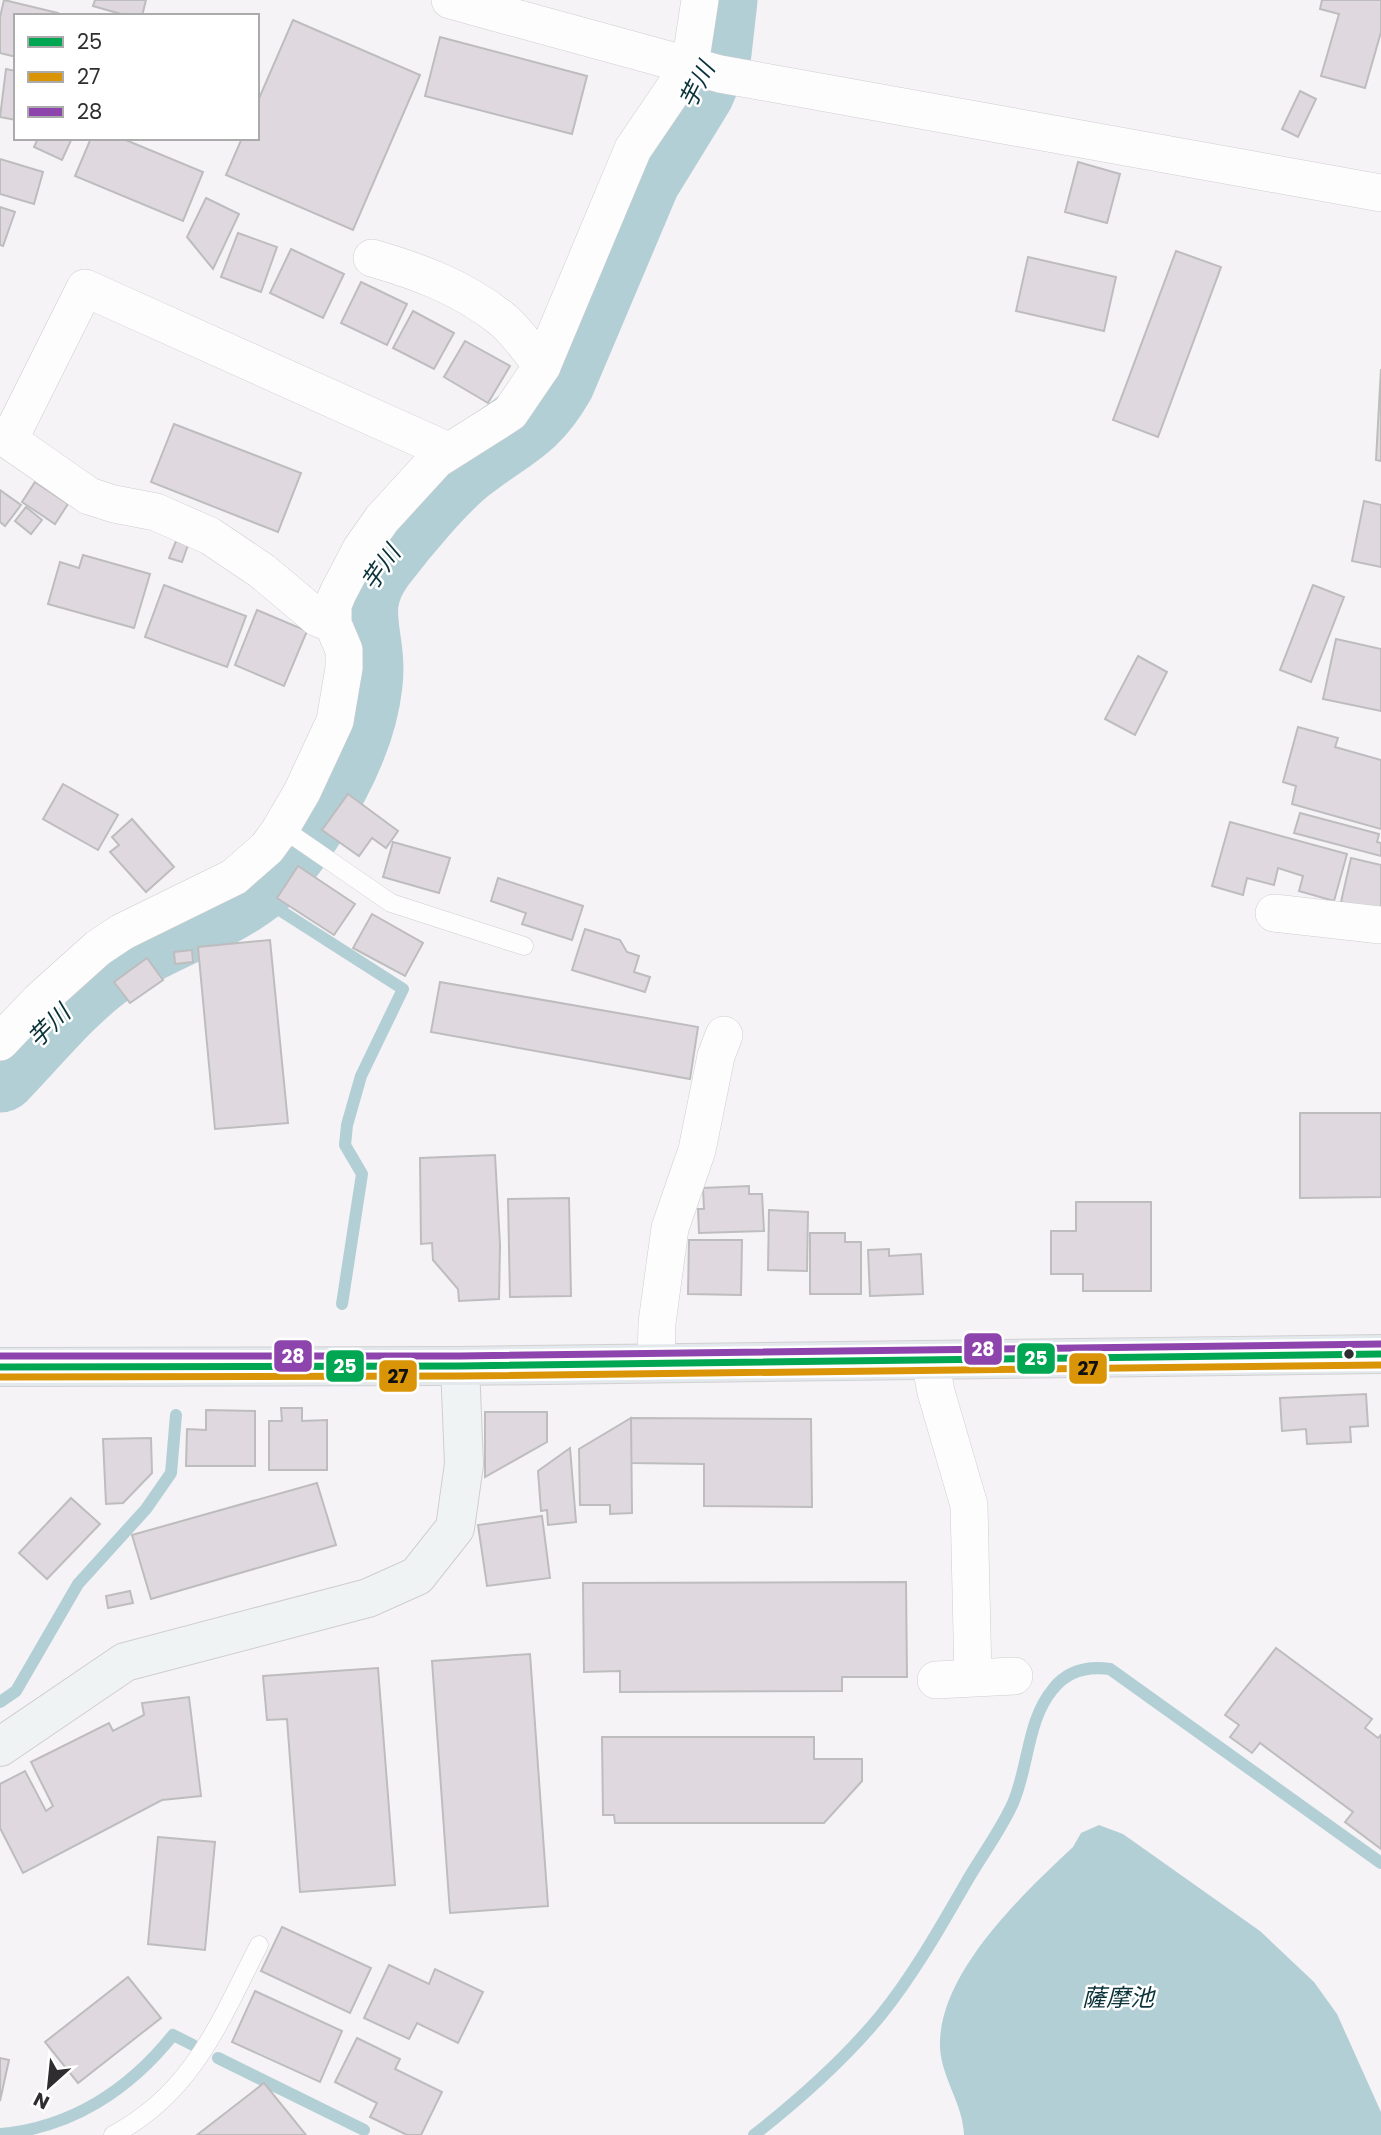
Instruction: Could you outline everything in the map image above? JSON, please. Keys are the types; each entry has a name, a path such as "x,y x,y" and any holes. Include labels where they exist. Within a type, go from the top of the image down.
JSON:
{"main road":[{"path":"0,1367 460,1366 1381,1354"}],"street":[{"path":"450,0 703,69 1381,194"},
{"path":"0,1042 39,1001 98,948 122,932 234,877 267,848 294,836 315,765 335,721 340,701 344,650 333,624 332,605 361,549 382,519 436,460 510,413 542,366 627,159 703,69 700,0"},
{"path":"372,258 421,272 466,293 505,322 542,366"},
{"path":"333,624 318,618 262,571 210,536 156,512 89,496 4,437 85,288 448,451"},
{"path":"1274,913 1381,925"},
{"path":"656,1363 657,1323 670,1228 697,1150 716,1056 724,1035"},
{"path":"930,1360 936,1392 969,1505 973,1677"},
{"path":"0,1747 125,1662 368,1598 417,1576 455,1528 464,1464 460,1366"},
{"path":"936,1680 1014,1676"}],"lane":[{"path":"294,836 391,903 524,946"},
{"path":"113,2135 158,2105 198,2062 259,1945"}],"water":[{"name":"薩摩池","path":"1099,1825 1123,1834 1260,1931 1314,1982 1337,2014 1381,2112 1381,2135 964,2135 940,2048 943,2020 952,1992 968,1964 1008,1912 1073,1847 1081,1833"}],"building":[{"path":"4,0 58,13 14,14 14,56 0,53 0,17"},
{"path":"95,0 146,0 142,14 121,14 93,6"},
{"path":"1322,0 1381,0 1381,32 1365,88 1321,76 1339,14 1320,9"},
{"path":"293,20 420,75 353,230 226,175 241,140 259,140 259,98"},
{"path":"440,37 587,76 572,134 425,96"},
{"path":"6,69 14,71 14,120 0,117"},
{"path":"1300,91 1316,99 1298,137 1282,129"},
{"path":"37,140 71,140 62,160 34,147"},
{"path":"90,140 126,140 203,172 183,221 75,176"},
{"path":"0,159 43,172 34,204 0,194"},
{"path":"1078,162 1120,174 1107,223 1065,212"},
{"path":"206,198 239,214 213,269 187,237"},
{"path":"0,207 15,212 3,246 0,245"},
{"path":"238,233 277,247 261,292 221,277"},
{"path":"291,249 344,274 323,318 270,293"},
{"path":"1176,251 1221,267 1158,437 1113,420"},
{"path":"1028,257 1116,277 1104,331 1016,311"},
{"path":"361,282 407,304 387,345 341,323"},
{"path":"413,311 454,333 434,369 393,348"},
{"path":"465,341 510,366 488,403 444,377"},
{"path":"1381,369 1381,461 1376,460"},
{"path":"174,424 301,473 278,532 151,482"},
{"path":"35,482 68,504 55,524 22,502"},
{"path":"0,490 21,505 5,526 0,522"},
{"path":"1364,501 1381,505 1381,567 1352,561"},
{"path":"26,507 42,520 31,534 15,521"},
{"path":"176,541 188,545 182,562 169,558"},
{"path":"83,555 150,574 134,628 48,604 60,562 79,568"},
{"path":"164,585 246,616 227,667 145,637"},
{"path":"1313,585 1344,597 1311,682 1280,670"},
{"path":"257,610 307,631 284,686 235,665"},
{"path":"1336,639 1381,649 1381,711 1323,699"},
{"path":"1138,656 1167,672 1135,735 1105,719"},
{"path":"1298,727 1338,738 1335,747 1381,760 1381,829 1292,804 1296,786 1283,782"},
{"path":"63,784 118,815 98,850 43,819"},
{"path":"348,794 398,831 386,848 372,838 359,856 322,830"},
{"path":"1300,813 1379,834 1377,842 1381,843 1381,856 1294,833"},
{"path":"132,819 174,867 146,892 110,852 119,845 112,837"},
{"path":"1230,822 1347,854 1334,901 1299,891 1303,876 1278,868 1274,885 1247,878 1243,895 1212,886"},
{"path":"393,842 450,858 439,893 383,877"},
{"path":"1351,858 1381,865 1381,911 1341,902"},
{"path":"298,866 355,904 334,935 277,898"},
{"path":"498,878 583,906 572,940 522,924 526,913 491,901"},
{"path":"372,914 423,943 405,976 353,948"},
{"path":"585,929 620,940 627,952 639,956 634,972 650,977 645,992 572,970"},
{"path":"270,940 288,1123 215,1129 198,947"},
{"path":"192,950 193,962 175,964 174,952"},
{"path":"147,958 163,980 130,1003 114,982"},
{"path":"440,982 698,1027 690,1079 431,1032"},
{"path":"1300,1113 1381,1113 1381,1197 1300,1198"},
{"path":"495,1155 500,1245 499,1299 459,1301 458,1289 433,1260 432,1243 421,1244 420,1158"},
{"path":"749,1186 749,1194 762,1194 764,1231 699,1233 698,1209 704,1209 703,1188"},
{"path":"569,1198 571,1296 510,1297 508,1199"},
{"path":"1076,1202 1151,1202 1151,1291 1083,1291 1083,1274 1051,1274 1051,1231 1076,1231"},
{"path":"769,1210 808,1212 807,1271 768,1270"},
{"path":"810,1233 845,1233 845,1242 861,1242 861,1294 810,1294"},
{"path":"689,1240 742,1240 741,1295 688,1294"},
{"path":"889,1249 889,1256 921,1254 923,1294 870,1296 868,1250"},
{"path":"1366,1394 1368,1426 1350,1427 1351,1442 1307,1444 1306,1429 1282,1431 1280,1398"},
{"path":"281,1408 302,1408 302,1421 327,1420 327,1470 269,1470 269,1421 282,1421"},
{"path":"206,1410 255,1411 255,1466 186,1466 187,1429 206,1430"},
{"path":"485,1412 547,1412 547,1442 485,1477"},
{"path":"631,1418 811,1419 812,1507 704,1506 704,1464 631,1463"},
{"path":"631,1418 632,1513 610,1514 610,1505 580,1505 579,1449"},
{"path":"151,1438 152,1473 123,1503 106,1504 103,1439"},
{"path":"570,1448 576,1522 548,1525 547,1510 541,1511 538,1471"},
{"path":"317,1483 336,1545 151,1599 132,1535"},
{"path":"71,1498 100,1524 47,1579 19,1553"},
{"path":"542,1516 550,1578 487,1586 478,1525"},
{"path":"906,1582 907,1677 842,1677 842,1691 620,1692 620,1671 584,1672 583,1583"},
{"path":"130,1591 133,1603 108,1608 106,1596"},
{"path":"1276,1648 1372,1719 1365,1728 1378,1738 1381,1735 1381,1849 1345,1822 1353,1812 1260,1743 1252,1753 1230,1737 1239,1725 1225,1715"},
{"path":"530,1654 548,1906 450,1913 432,1661"},
{"path":"378,1668 395,1885 300,1892 287,1719 267,1720 263,1676"},
{"path":"189,1697 201,1796 162,1800 23,1873 0,1828 0,1784 25,1771 46,1811 53,1806 31,1762 109,1723 113,1731 144,1715 142,1703"},
{"path":"602,1737 814,1737 814,1759 862,1759 862,1781 824,1823 615,1823 614,1815 603,1815"},
{"path":"158,1837 215,1842 205,1950 148,1944"},
{"path":"282,1927 371,1968 350,2013 261,1971"},
{"path":"389,1965 429,1984 435,1969 483,1992 458,2043 417,2023 409,2039 364,2018"},
{"path":"128,1977 161,2018 78,2083 45,2042"},
{"path":"255,1991 342,2031 320,2082 232,2042"},
{"path":"357,2038 400,2059 395,2069 442,2092 421,2135 407,2135 370,2117 377,2103 335,2082"},
{"path":"0,2058 9,2060 0,2101"},
{"path":"264,2083 306,2135 197,2135"}],"waterway":[{"name":"芋川","path":"0,1075 94,979 126,957 248,892 274,869 304,830 337,772 358,720 366,667 361,609 362,595 368,580 387,551 435,496 460,471 529,419 558,381 643,180 697,92 714,53 720,0"},
{"path":"250,891 403,989 361,1076 347,1125 345,1145 362,1174 342,1304"},
{"path":"0,1702 16,1691 78,1584 146,1509 171,1473 176,1415"},
{"path":"754,2135 837,2063 867,2032 905,1983 1013,1803 1033,1729 1044,1701 1053,1689 1071,1674 1086,1669 1110,1669 1381,1863"},
{"path":"0,2134 51,2124 97,2103 137,2073 173,2035 193,2045"},
{"path":"218,2058 364,2130"}],"transit line":[{"name":"28","path":"0,1356 460,1356 1381,1344"},
{"name":"25","path":"0,1367 460,1366 1381,1354"},
{"name":"27","path":"0,1377 460,1376 1381,1365"}]}
